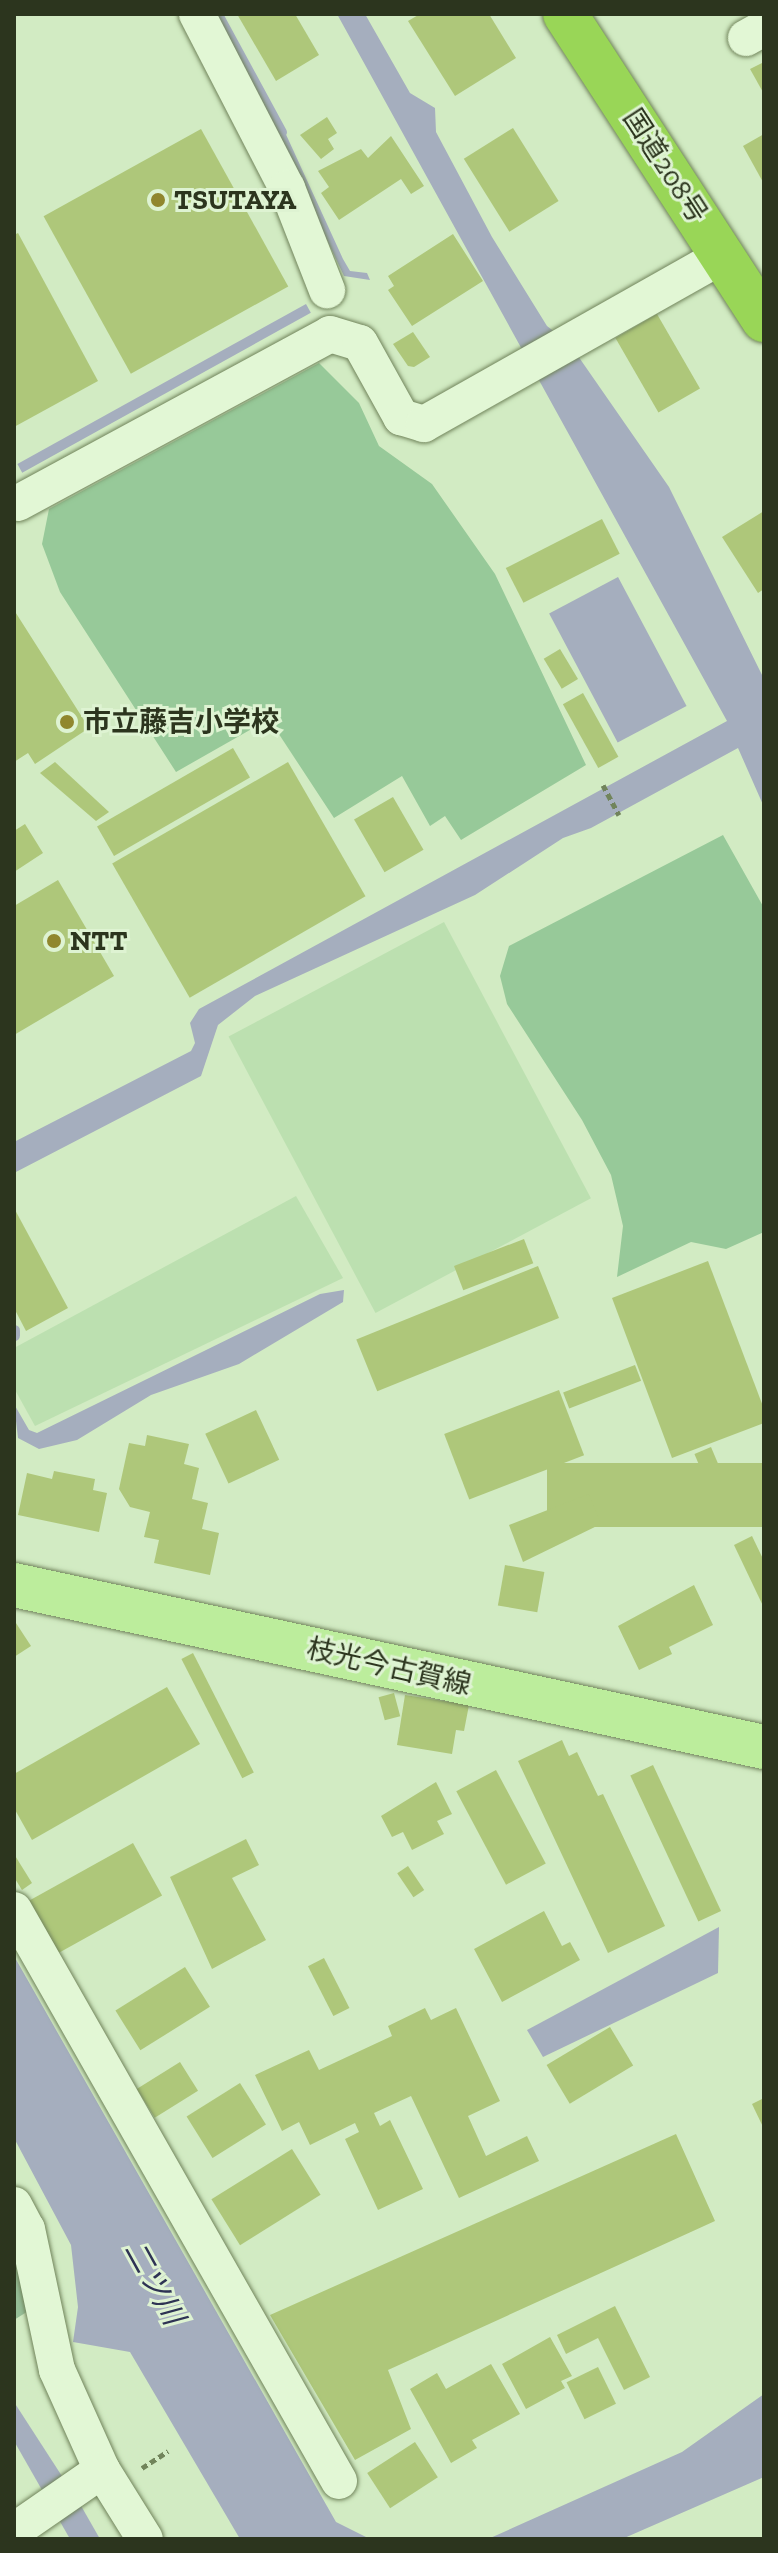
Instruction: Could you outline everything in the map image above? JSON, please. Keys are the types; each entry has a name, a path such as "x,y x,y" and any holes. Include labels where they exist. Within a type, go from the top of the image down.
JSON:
{"highway":[{"name":"国道208号","path":"578,18 764,320"}],"main road":[{"name":"枝光今古賀線","path":"14,1585 764,1747"}],"street":[{"path":"197,14 287,188 327,290"},
{"path":"18,503 330,334 360,343 401,417 424,424 572,337 724,255"},
{"path":"14,1910 339,2481"},
{"path":"14,2205 27,2229 57,2370 106,2477 145,2539"},
{"path":"28,2522 106,2477"}],"path":[{"path":"603,785 619,815"},
{"path":"106,2477 168,2451"}],"green space":[{"path":"319,363 359,403 379,446 432,484 495,574 586,765 461,840 445,816 430,826 402,776 334,818 269,719 176,772 60,592 42,544 49,509"},
{"path":"723,835 764,908 764,1232 726,1249 691,1242 617,1277 623,1226 611,1175 582,1120 507,1004 500,976 509,946"},
{"path":"444,922 591,1198 376,1313 229,1037"},
{"path":"296,1196 343,1278 35,1426 14,1388 14,1348"},
{"path":"14,2229 33,2308 14,2320"}],"water":[{"path":"337,14 365,14 410,93 435,108 436,132 492,237 547,326 569,343 669,487 764,679 764,807 738,748 591,828 563,838 475,895 255,996 218,1025 201,1076 14,1173 14,1142 191,1051 195,1043 190,1023 199,1009 727,721"},
{"path":"278,117 343,259 350,271 367,273 370,280 344,276 271,122"},
{"path":"306,304 311,313 22,473 17,464"},
{"path":"618,577 687,706 618,743 549,614"},
{"path":"344,1290 343,1302 239,1364 151,1395 77,1440 39,1449 18,1438 14,1404 29,1430 37,1433 320,1294"},
{"path":"719,1927 718,1973 543,2057 527,2030"},
{"name":"二ツ川","path":"14,1956 336,2522 370,2539 240,2539 130,2352 73,2342 78,2307 71,2245 14,2138"},
{"path":"764,2394 764,2477 622,2539 488,2539 682,2452"},
{"path":"14,2402 100,2539 70,2539 14,2441"}],"building":[{"path":"237,14 295,14 319,55 276,81"},
{"path":"420,14 489,14 516,58 455,96 408,21"},
{"path":"764,62 764,94 750,69"},
{"path":"327,117 337,133 328,139 334,149 321,159 300,135"},
{"path":"513,128 559,201 509,232 464,159"},
{"path":"201,129 288,286 131,374 44,216"},
{"path":"764,134 764,184 743,146"},
{"path":"391,136 424,186 411,194 401,179 339,220 321,193 329,187 318,171 361,149 368,158"},
{"path":"18,233 98,381 14,427 14,235"},
{"path":"453,234 483,281 412,326 388,290 394,286 388,276"},
{"path":"657,314 700,388 658,412 615,338"},
{"path":"413,332 430,357 414,367 408,366 393,344"},
{"path":"764,511 764,589 758,593 722,537"},
{"path":"602,519 620,554 523,603 506,568"},
{"path":"14,610 89,728 35,764 28,753 14,762"},
{"path":"560,649 578,679 562,689 544,659"},
{"path":"583,693 618,757 598,768 563,704"},
{"path":"233,748 250,777 114,856 97,826"},
{"path":"55,762 109,812 96,821 40,773"},
{"path":"288,762 366,896 190,998 112,864"},
{"path":"393,797 423,850 385,872 354,820"},
{"path":"25,824 43,853 14,872 14,831"},
{"name":"NTT","path":"58,880 114,976 14,1035 14,906"},
{"path":"14,1208 68,1308 26,1331 14,1308"},
{"path":"524,1239 533,1263 463,1290 454,1266"},
{"path":"708,1261 764,1409 764,1423 672,1458 612,1298"},
{"path":"538,1266 559,1318 377,1391 356,1339"},
{"path":"635,1365 641,1381 569,1408 563,1393"},
{"path":"559,1390 584,1455 469,1499 444,1434"},
{"path":"256,1410 279,1460 228,1484 205,1434"},
{"path":"147,1435 189,1444 184,1464 199,1468 192,1499 208,1503 202,1529 219,1533 210,1575 154,1563 159,1540 144,1537 150,1512 130,1507 119,1489 129,1443 145,1446"},
{"path":"711,1447 721,1471 705,1478 694,1454"},
{"path":"547,1463 764,1463 764,1527 547,1527"},
{"path":"54,1471 95,1479 93,1490 107,1493 99,1532 18,1515 27,1473 52,1479"},
{"path":"589,1494 601,1524 523,1562 509,1525"},
{"path":"752,1536 764,1561 764,1608 734,1545"},
{"path":"505,1565 544,1572 537,1612 498,1605"},
{"path":"694,1585 713,1625 669,1647 672,1654 639,1670 618,1626"},
{"path":"14,1620 31,1646 14,1657"},
{"path":"193,1653 254,1772 242,1778 181,1659"},
{"path":"167,1687 200,1744 32,1840 14,1808 14,1774"},
{"path":"394,1693 400,1716 385,1720 379,1697"},
{"path":"405,1695 469,1705 464,1731 456,1730 452,1754 397,1745"},
{"path":"562,1740 569,1756 577,1752 598,1796 603,1794 665,1926 608,1953 518,1761"},
{"path":"653,1765 721,1911 698,1921 630,1776"},
{"path":"496,1770 546,1864 506,1885 456,1791"},
{"path":"436,1782 452,1814 437,1821 444,1834 412,1850 403,1832 392,1837 381,1816"},
{"path":"246,1839 259,1865 232,1878 266,1940 212,1969 170,1877"},
{"path":"133,1843 162,1895 56,1954 27,1902"},
{"path":"14,1854 32,1883 22,1890 14,1877"},
{"path":"408,1866 424,1890 413,1897 397,1873"},
{"path":"544,1911 562,1946 570,1942 580,1960 502,2002 474,1949"},
{"path":"324,1958 349,2008 333,2016 308,1966"},
{"path":"185,1967 210,2007 140,2050 115,2010"},
{"path":"425,2008 431,2020 456,2008 500,2101 468,2116 486,2156 527,2136 539,2161 459,2198 411,2096 374,2113 380,2126 390,2120 423,2189 378,2210 345,2139 359,2132 355,2123 310,2145 299,2122 282,2131 255,2075 309,2050 319,2070 392,2036 388,2026"},
{"path":"610,2027 633,2066 570,2104 547,2065"},
{"path":"180,2062 198,2091 155,2118 137,2089"},
{"path":"240,2083 266,2125 213,2158 187,2116"},
{"path":"764,2098 764,2129 752,2104"},
{"path":"676,2134 715,2221 388,2370 411,2429 355,2460 270,2315"},
{"path":"292,2149 321,2195 240,2245 211,2199"},
{"path":"615,2306 650,2377 624,2390 598,2338 566,2354 557,2335"},
{"path":"550,2337 572,2376 561,2381 565,2388 526,2409 502,2364"},
{"path":"491,2364 520,2414 472,2440 477,2448 451,2463 410,2389 437,2373 446,2389"},
{"path":"598,2367 616,2404 585,2419 567,2382"},
{"path":"415,2442 438,2477 390,2508 367,2473"}],"waterway":[{"path":"217,14 281,132"},
{"path":"14,1330 14,1335"}],"place":[{"name":"TSUTAYA","path":"158,200"},
{"name":"市立藤吉小学校","path":"67,722"},
{"name":"NTT","path":"54,941"}]}
